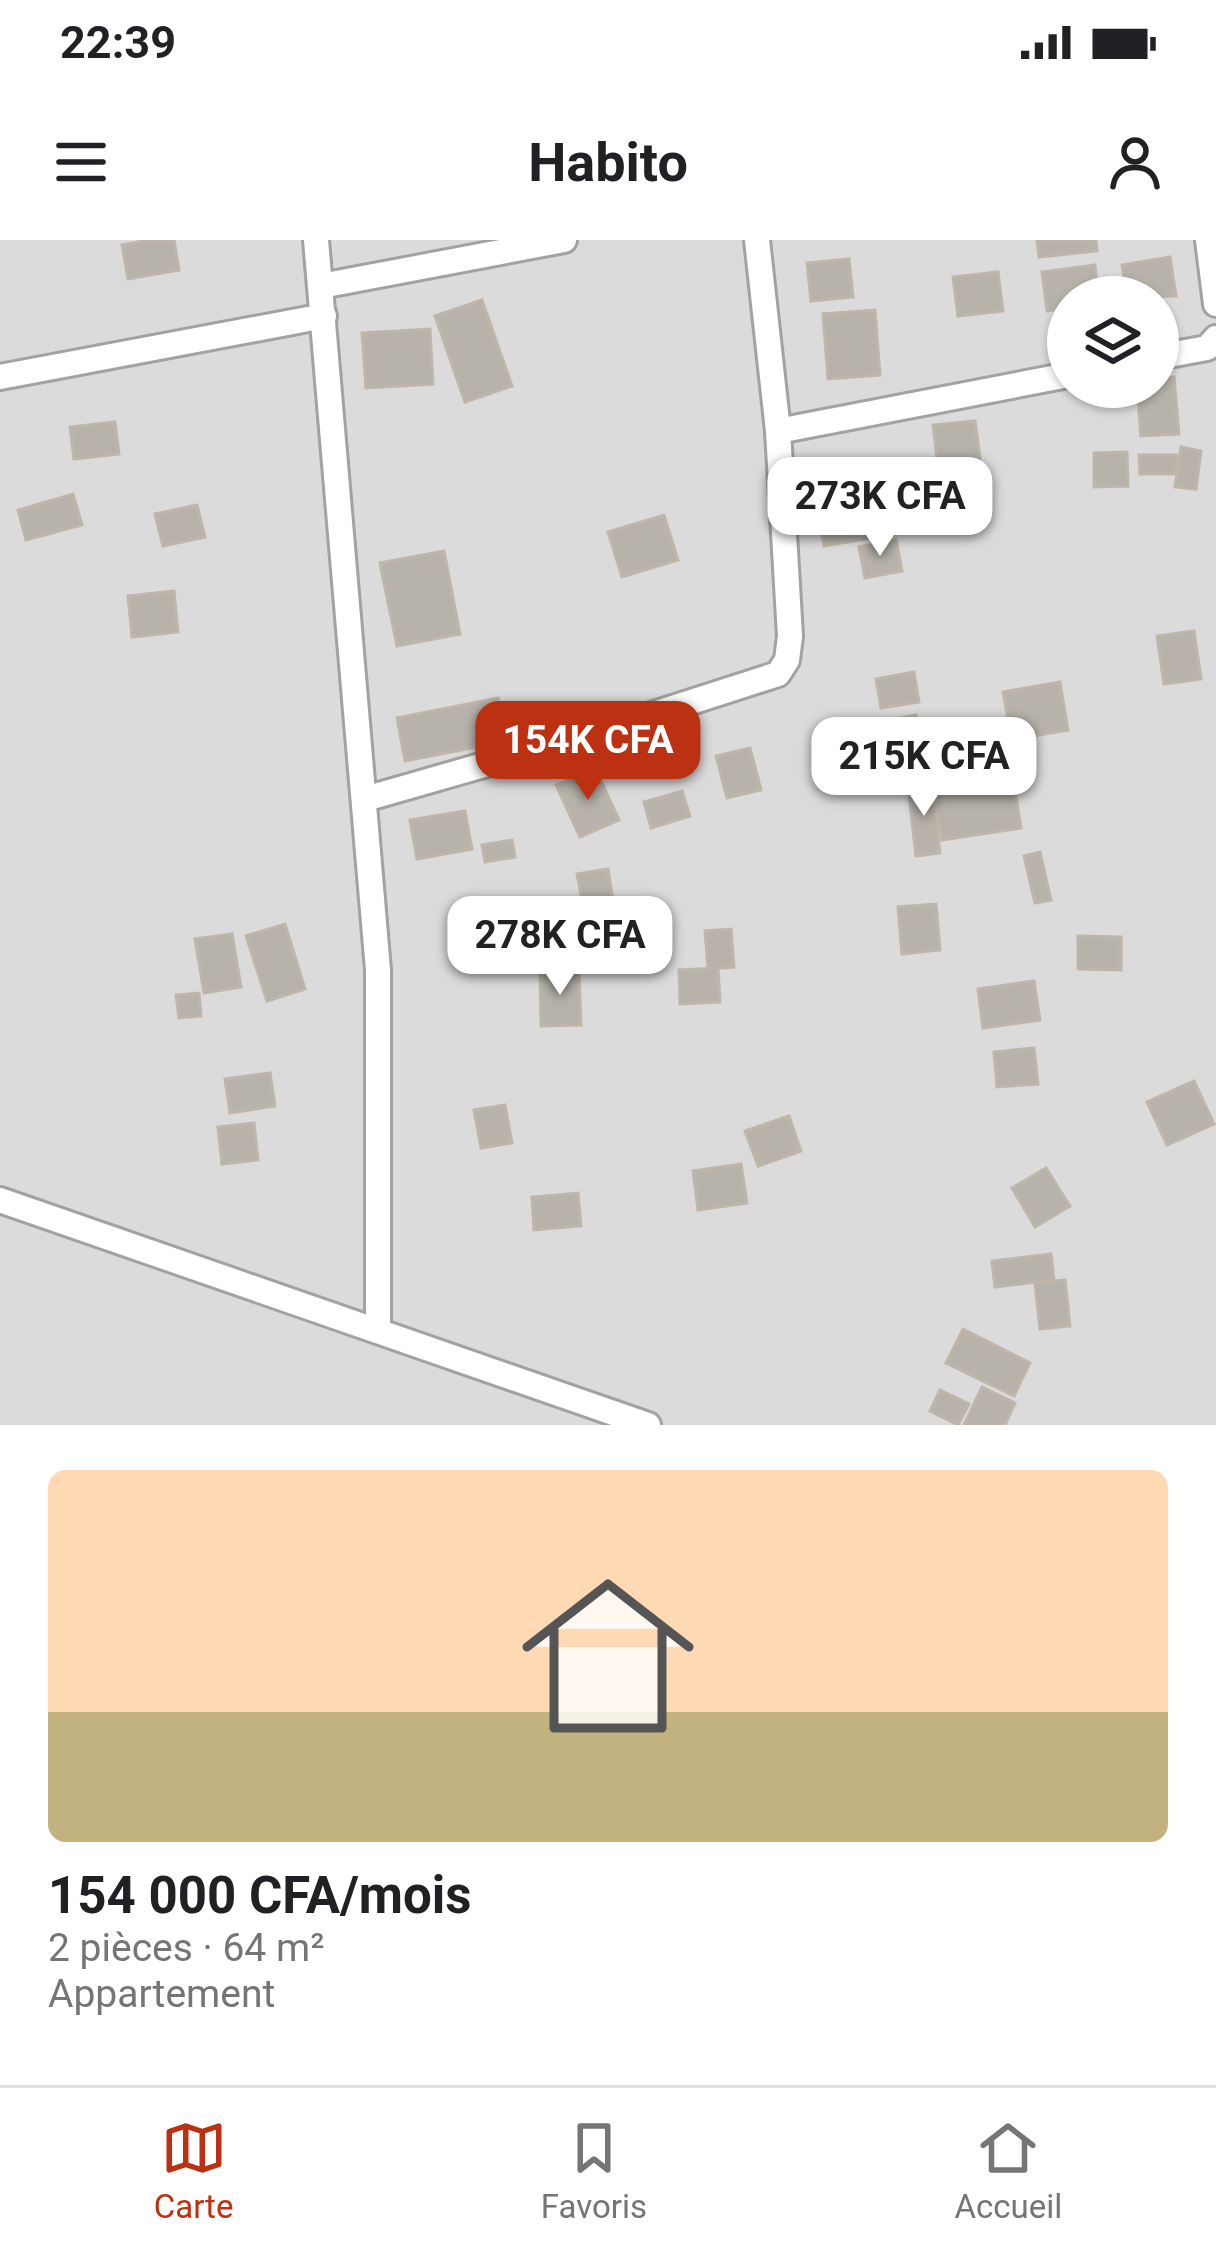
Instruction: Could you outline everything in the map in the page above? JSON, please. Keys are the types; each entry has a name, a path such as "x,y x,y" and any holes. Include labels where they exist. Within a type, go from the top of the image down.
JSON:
{"street":[{"path":"316,240 381,1011 378,1329"},
{"path":"321,286 564,240"},
{"path":"365,799 595,734 778,674 787,660 790,636 778,431 757,240"},
{"path":"1208,240 1216,304"},
{"path":"0,377 324,316"},
{"path":"1179,353 1207,347 1216,338"},
{"path":"778,431 1047,379"},
{"path":"0,1200 648,1425"}],"shaded area":[{"path":"0,240 1216,240 1216,1425 0,1425"}],"building":[{"path":"174,240 179,270 128,279 122,245"},
{"path":"1037,240 1096,240 1097,251 1039,257"},
{"path":"1170,257 1173,276 1124,276 1122,265"},
{"path":"849,259 853,297 811,301 807,263"},
{"path":"1095,265 1096,276 1047,276 1047,311 1042,272"},
{"path":"998,272 1003,311 958,316 953,277"},
{"path":"482,300 512,386 465,402 435,316"},
{"path":"875,310 880,375 828,379 823,314"},
{"path":"430,329 433,384 366,388 362,333"},
{"path":"1139,408 1177,408 1179,434 1141,436"},
{"path":"975,421 983,481 940,486 933,425"},
{"path":"115,422 119,454 74,459 70,427"},
{"path":"1181,447 1201,451 1196,489 1175,487"},
{"path":"1127,452 1128,486 1094,487 1094,453"},
{"path":"1139,455 1177,455 1177,474 1140,474"},
{"path":"73,494 82,525 26,540 18,510"},
{"path":"197,505 205,537 163,546 155,514"},
{"path":"889,506 894,534 824,546 819,517"},
{"path":"664,515 678,560 622,577 608,532"},
{"path":"896,540 902,571 865,578 859,547"},
{"path":"444,551 460,634 397,646 380,563"},
{"path":"174,591 178,632 132,637 128,596"},
{"path":"1194,631 1201,679 1164,684 1157,636"},
{"path":"914,672 919,702 881,708 876,679"},
{"path":"1060,682 1068,730 1012,740 1003,692"},
{"path":"498,698 507,741 405,761 397,718"},
{"path":"916,715 925,761 885,768 877,722"},
{"path":"750,748 761,790 727,798 716,756"},
{"path":"1008,748 1021,828 942,840 929,760"},
{"path":"595,768 619,820 580,837 556,785"},
{"path":"932,783 940,853 916,856 908,785"},
{"path":"682,791 690,816 651,828 644,802"},
{"path":"465,811 472,849 417,859 410,820"},
{"path":"512,840 515,857 485,862 482,845"},
{"path":"1040,852 1051,900 1035,903 1024,856"},
{"path":"608,869 613,901 583,906 577,874"},
{"path":"936,904 940,950 902,954 898,907"},
{"path":"285,924 305,989 267,1001 246,936"},
{"path":"731,929 734,967 708,969 705,931"},
{"path":"232,934 241,987 204,993 195,939"},
{"path":"1078,936 1121,937 1121,970 1078,969"},
{"path":"718,968 720,1002 680,1004 679,970"},
{"path":"540,971 579,971 581,1025 541,1026"},
{"path":"1034,981 1040,1020 983,1028 978,989"},
{"path":"199,993 201,1016 179,1018 176,995"},
{"path":"1034,1048 1038,1084 997,1087 994,1052"},
{"path":"270,1073 275,1106 230,1113 225,1079"},
{"path":"1194,1081 1214,1124 1167,1145 1147,1102"},
{"path":"505,1105 512,1143 481,1148 474,1110"},
{"path":"789,1116 801,1151 758,1166 745,1131"},
{"path":"254,1123 258,1160 222,1164 218,1127"},
{"path":"741,1164 747,1203 698,1210 693,1171"},
{"path":"1046,1168 1070,1206 1035,1227 1012,1188"},
{"path":"578,1193 581,1226 534,1230 532,1197"},
{"path":"1051,1254 1054,1280 995,1287 992,1261"},
{"path":"1065,1280 1070,1326 1040,1329 1035,1283"},
{"path":"963,1329 1030,1363 1014,1396 946,1363"},
{"path":"982,1387 1015,1403 1005,1425 964,1425"},
{"path":"940,1390 969,1404 958,1425 930,1411"}]}
